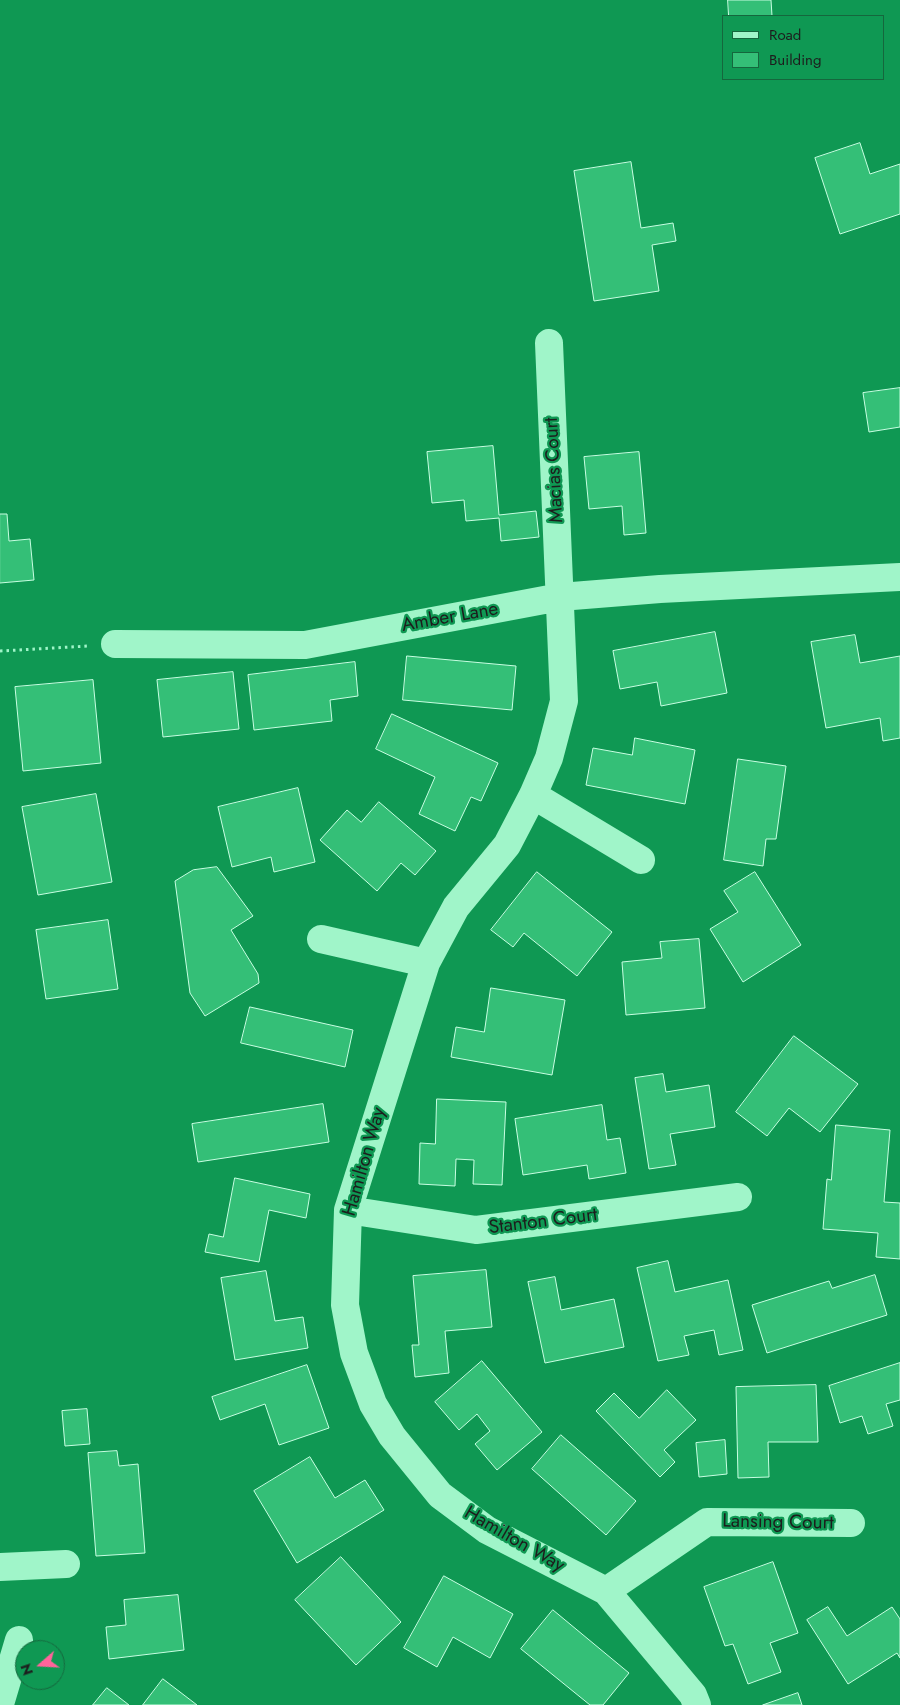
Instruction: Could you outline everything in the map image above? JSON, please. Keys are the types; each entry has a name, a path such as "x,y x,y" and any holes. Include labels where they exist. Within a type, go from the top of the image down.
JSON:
{"street":[{"name":"Macias Court","path":"549,343 560,598"},
{"name":"Amber Lane","path":"115,644 306,645 560,598 660,589 900,577"},
{"name":"Hamilton Way","path":"560,598 564,702 549,758 533,795 507,845 456,907 426,963 348,1210 345,1305 354,1352 374,1404 392,1436 440,1495 487,1530 606,1591 693,1694 697,1705"},
{"path":"533,795 642,860"},
{"path":"321,938 426,963"},
{"name":"Stanton Court","path":"348,1210 476,1230 738,1198"},
{"name":"Lansing Court","path":"606,1591 707,1522 850,1523"},
{"path":"0,1567 66,1564"},
{"path":"0,1704 15,1653"}],"path":[{"path":"0,650 115,644"}],"building":[{"path":"728,0 771,0 772,15 729,15"},
{"path":"860,143 870,174 900,164 900,214 840,234 815,158"},
{"path":"631,162 641,228 673,223 676,241 652,245 659,291 594,301 574,171"},
{"path":"900,388 900,427 869,432 863,393"},
{"path":"493,446 499,515 536,511 539,537 501,541 499,518 466,521 464,500 432,503 427,452"},
{"path":"639,452 646,533 624,535 622,506 589,509 584,457"},
{"path":"0,514 7,514 9,541 30,539 34,580 0,583"},
{"path":"715,632 727,693 661,706 657,682 620,689 613,651"},
{"path":"855,635 860,663 900,656 900,738 883,741 880,718 826,728 811,642"},
{"path":"407,656 516,666 512,710 403,700"},
{"path":"355,662 358,696 330,700 332,721 254,730 248,675"},
{"path":"233,672 239,729 163,737 157,680"},
{"path":"93,680 101,763 23,771 15,687"},
{"path":"392,714 498,763 481,801 471,797 455,831 419,814 435,777 376,749"},
{"path":"635,738 695,750 685,804 586,785 593,748 632,755"},
{"path":"738,759 786,766 776,839 766,839 763,866 724,860"},
{"path":"298,788 315,862 274,872 271,857 232,867 218,807"},
{"path":"96,794 112,882 38,895 22,807"},
{"path":"379,802 436,851 415,875 401,863 377,891 320,840 347,810 361,822"},
{"path":"217,867 253,916 231,930 258,974 259,983 205,1016 190,993 175,881 193,870"},
{"path":"537,872 612,932 577,976 524,933 513,947 491,930"},
{"path":"755,872 801,945 743,982 710,929 738,912 724,891"},
{"path":"108,920 118,989 46,999 36,930"},
{"path":"699,939 705,1008 626,1015 622,962 662,958 660,942"},
{"path":"491,988 565,1000 552,1075 451,1057 456,1027 484,1032"},
{"path":"250,1007 353,1030 345,1067 241,1043"},
{"path":"794,1036 858,1084 820,1132 789,1108 767,1136 736,1112"},
{"path":"663,1074 666,1092 709,1085 715,1127 670,1134 676,1165 649,1169 635,1078"},
{"path":"437,1099 506,1102 502,1185 473,1184 474,1160 456,1159 455,1186 419,1184 420,1143 435,1144"},
{"path":"323,1104 329,1142 198,1162 192,1124"},
{"path":"602,1105 607,1140 620,1138 626,1173 589,1179 587,1165 523,1175 515,1119"},
{"path":"836,1125 890,1130 884,1202 900,1203 900,1259 876,1257 878,1233 823,1229 827,1179 831,1180"},
{"path":"235,1178 310,1194 306,1218 269,1210 259,1262 205,1252 209,1234 223,1237"},
{"path":"668,1261 675,1292 728,1280 743,1350 719,1355 714,1330 684,1336 689,1355 658,1361 637,1268"},
{"path":"486,1270 492,1327 445,1331 449,1373 415,1377 412,1345 419,1345 413,1276"},
{"path":"266,1271 275,1321 303,1317 308,1348 235,1360 221,1278"},
{"path":"875,1275 887,1315 767,1353 752,1305 829,1281 832,1288"},
{"path":"555,1277 561,1310 614,1299 624,1347 545,1363 528,1282"},
{"path":"482,1361 542,1432 497,1470 475,1444 490,1431 477,1414 459,1430 435,1402"},
{"path":"900,1363 900,1400 886,1404 893,1426 868,1434 862,1416 840,1423 829,1386"},
{"path":"307,1365 329,1428 279,1445 265,1404 220,1420 212,1397"},
{"path":"816,1385 818,1442 768,1442 769,1477 738,1478 736,1387"},
{"path":"667,1390 696,1420 664,1450 675,1462 660,1477 596,1411 614,1393 639,1418"},
{"path":"87,1409 90,1444 65,1446 62,1411"},
{"path":"561,1435 636,1501 606,1535 532,1469"},
{"path":"725,1440 727,1474 699,1477 696,1443"},
{"path":"117,1451 119,1466 138,1464 145,1553 96,1556 88,1453"},
{"path":"310,1457 335,1498 365,1480 384,1510 297,1563 254,1491"},
{"path":"341,1557 401,1622 356,1665 295,1600"},
{"path":"773,1562 798,1633 770,1643 781,1672 748,1684 733,1644 725,1646 704,1587"},
{"path":"444,1576 513,1614 490,1658 453,1637 437,1667 404,1648"},
{"path":"178,1595 184,1650 109,1659 106,1627 126,1625 124,1600"},
{"path":"828,1607 847,1636 892,1607 900,1619 900,1658 897,1653 848,1684 807,1620"},
{"path":"553,1610 629,1673 603,1705 590,1705 521,1649"},
{"path":"163,1679 197,1705 143,1705"},
{"path":"107,1688 129,1705 93,1705"},
{"path":"798,1693 802,1705 763,1705"}]}
